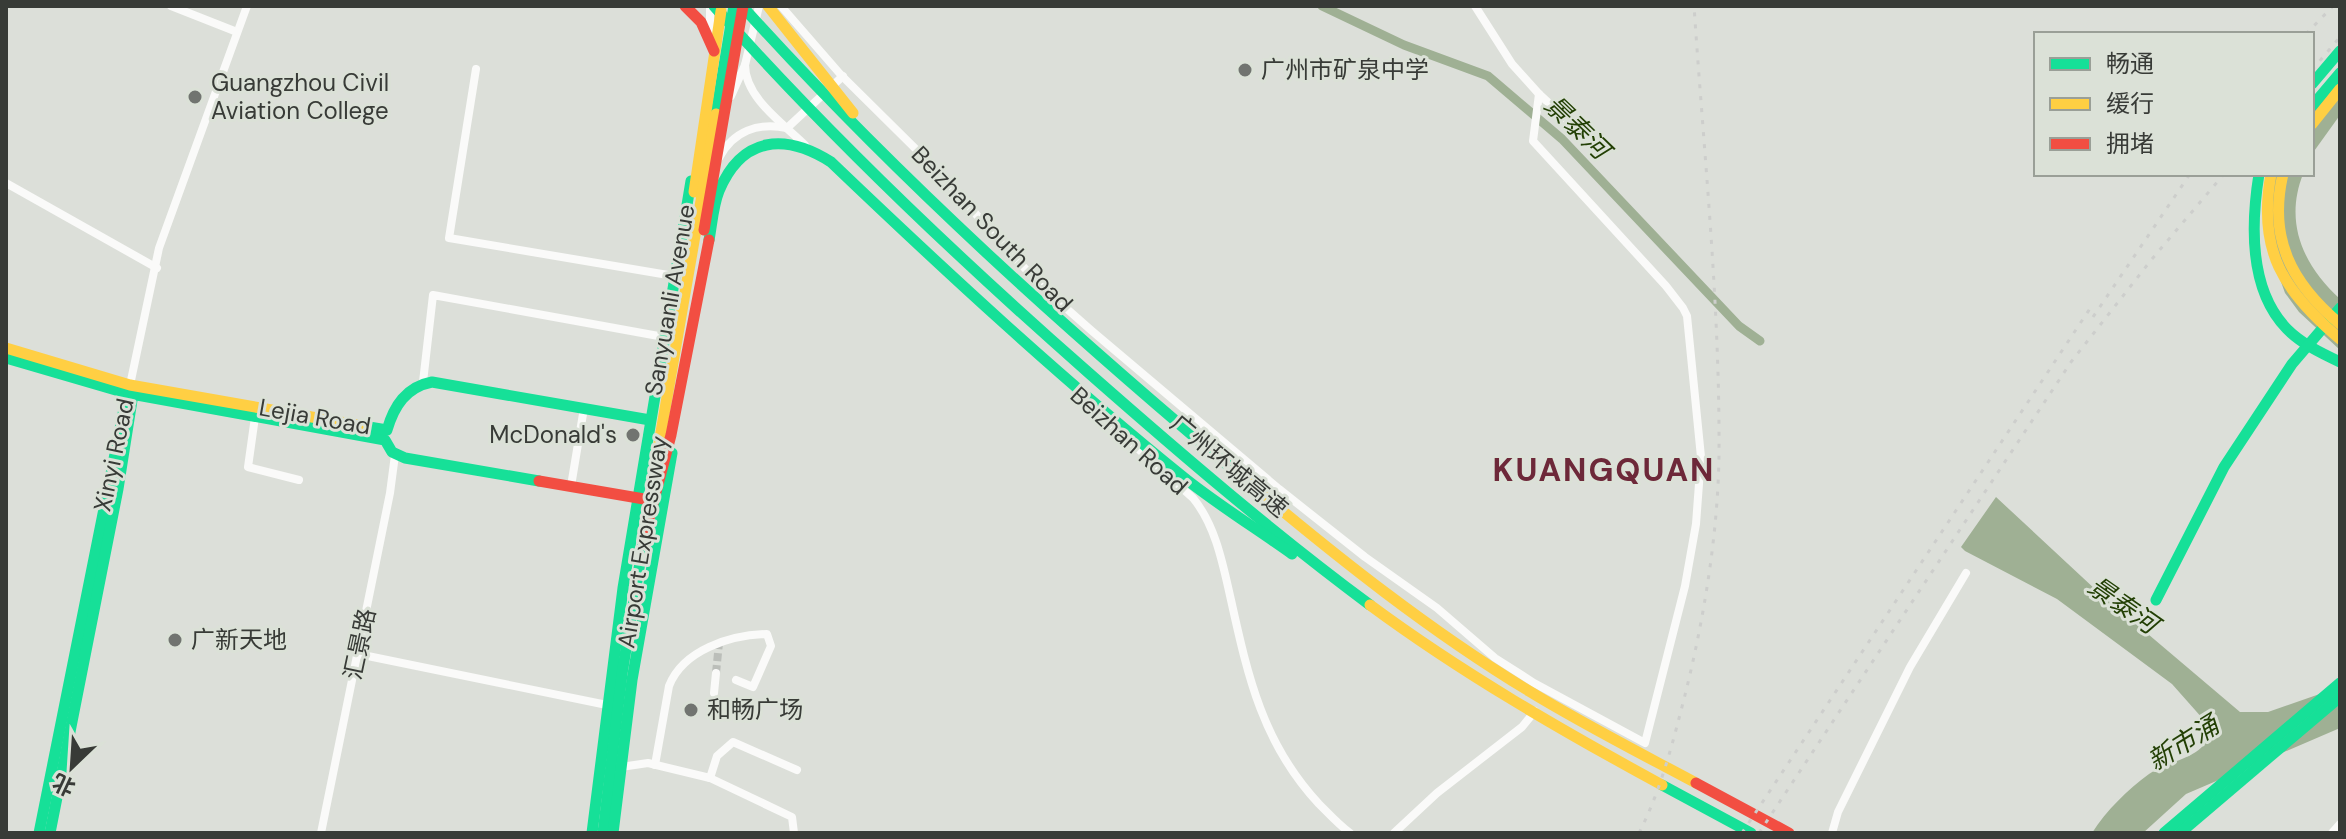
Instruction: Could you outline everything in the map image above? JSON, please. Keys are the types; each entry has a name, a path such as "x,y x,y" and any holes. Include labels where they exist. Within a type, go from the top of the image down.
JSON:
{"main road":[{"path":"685,6 701,22 714,51"},
{"name":"广州环城高速","path":"712,6 831,135 961,260 1210,478 1394,622 1536,715 1751,833"},
{"path":"691,253 695,177 722,6"},
{"name":"Sanyuanli Avenue","path":"592,833 607,705 639,532 638,498 650,420 722,6"},
{"path":"691,253 734,6"},
{"name":"Sanyuanli Avenue","path":"613,833 637,650 659,534 714,170 743,6"},
{"name":"广州环城高速","path":"743,6 859,132 935,206 1176,422 1319,541 1500,673 1789,833"},
{"path":"768,6 845,104 935,206"},
{"path":"2314,82 2340,51"},
{"path":"2314,104 2340,73"},
{"path":"2314,122 2340,89"},
{"path":"639,532 671,435 721,186 732,165 749,152 770,144 790,144 814,150 838,168 989,311 1189,481 1273,542 1394,622"},
{"path":"2259,176 2254,203 2254,233 2264,290 2283,324 2340,362"},
{"path":"2271,176 2266,221 2276,263 2297,299 2340,339"},
{"path":"2283,176 2278,214 2287,260 2309,295 2340,324"},
{"name":"Airport Expressway","path":"603,833 639,532 691,253"},
{"path":"2156,600 2224,467 2308,343 2340,308"},
{"name":"Lejia Road","path":"6,348 130,390 386,435"},
{"name":"Lejia Road","path":"6,358 130,390 255,417 386,435"},
{"path":"423,382 650,420"},
{"name":"Lejia Road","path":"423,382 401,399 395,408 386,435 387,447 395,455 664,502"},
{"name":"Xinyi Road","path":"39,833 130,390"},
{"name":"Xinyi Road","path":"50,833 118,489 130,390"},
{"path":"2164,833 2340,683"},
{"path":"2180,833 2340,697"}],"street":[{"path":"171,6 237,32"},
{"path":"130,390 159,248 247,6"},
{"path":"712,6 708,23 714,51"},
{"path":"725,107 745,65 759,6"},
{"name":"Beizhan South Road","path":"781,6 843,76 940,173 1028,272 1081,321 1331,530 1437,608 1495,658 1550,692 1645,743 1685,586 1696,524 1701,457 1687,316 1666,286 1533,141 1539,94"},
{"path":"1475,6 1503,53 1539,94 1575,127"},
{"name":"Beizhan Road","path":"745,65 751,87 787,128 957,290 1203,510 1211,526 1228,586 1249,680 1266,725 1301,783 1350,833"},
{"path":"476,69 449,238 674,276"},
{"path":"714,170 725,148 743,131 769,126 787,128 843,76"},
{"path":"6,183 157,268"},
{"path":"423,382 433,295 664,337"},
{"path":"571,486 584,408"},
{"path":"255,417 248,467 299,480"},
{"name":"汇景路","path":"321,833 395,455"},
{"path":"639,532 639,525 644,524 657,529 659,534"},
{"path":"1832,833 1838,812 1910,667 1966,573"},
{"path":"655,765 669,686 683,661 719,643 751,634 767,634 771,646 753,687 736,680"},
{"path":"358,654 607,705"},
{"path":"714,693 716,673"},
{"path":"1394,833 1437,793 1522,727 1550,692"},
{"path":"710,778 717,756 733,742 797,770"},
{"path":"621,767 648,763 710,778 792,817 794,833"},
{"path":"2332,833 2340,824"}],"shaded area":[{"path":"2340,65 2340,115 2314,151 2314,98"},
{"path":"2268,176 2302,176 2296,209 2300,242 2316,272 2340,299 2340,350 2299,312 2285,293 2265,237"},
{"path":"1996,497 2096,590 2240,712 2268,712 2340,685 2340,728 2186,794 2143,833 2092,833 2125,793 2149,774 2195,752 2208,739 2211,728 2172,684 2057,599 1961,547"}],"waterway":[{"name":"景泰河","path":"1322,6 1404,45 1488,76 1562,139 1739,326 1760,341"}],"tunnel":[{"path":"716,673 719,643"}],"railway":[{"path":"1639,833 1666,766 1692,666 1709,576 1718,485 1719,399 1714,286 1694,6"},
{"path":"2308,32 2333,6"},
{"path":"2314,68 2340,37"},
{"path":"2093,317 2189,176"},
{"path":"1759,833 2071,362 2222,176"},
{"path":"1742,833 2093,304"}],"traffic: fast":[{"path":"714,6 850,150 992,286 1193,463 1370,605"},
{"path":"716,114 734,6"},
{"path":"742,6 862,133 987,254 1249,483"},
{"path":"2314,82 2340,51"},
{"path":"2314,104 2340,73"},
{"path":"709,240 719,191 740,159 752,150 781,144 814,153 831,162 1095,404 1200,490 1292,554"},
{"path":"2259,176 2254,235 2259,276 2265,295 2287,329 2312,348 2340,362"},
{"path":"592,833 623,588 691,181"},
{"path":"2156,600 2224,467 2292,364 2340,308"},
{"path":"6,358 126,393 385,440 392,452 405,458 539,481"},
{"path":"363,426 387,430 402,399 415,388 432,382 650,420"},
{"path":"39,833 128,389"},
{"path":"50,833 118,489 133,394 131,389"},
{"path":"613,833 632,680 672,453"},
{"path":"603,833 622,674 646,525"},
{"path":"2164,833 2340,683"},
{"path":"2180,833 2340,697"},
{"path":"1662,785 1751,833"}],"traffic: slow":[{"path":"768,6 853,113"},
{"path":"694,192 721,11"},
{"path":"2314,122 2340,89"},
{"path":"656,461 716,114"},
{"path":"2271,176 2268,225 2279,267 2303,304 2340,339"},
{"path":"2283,176 2279,219 2288,258 2308,292 2340,324"},
{"path":"6,348 130,385 363,426"},
{"path":"1249,483 1350,566 1456,644 1549,703 1696,783"},
{"path":"1370,605 1513,700 1662,785"}],"traffic: jam":[{"path":"685,6 701,22 714,51"},
{"path":"704,230 743,6"},
{"path":"645,534 671,435 709,240"},
{"path":"539,481 644,499"},
{"path":"1696,783 1789,833"}],"place":[{"name":"广州市矿泉中学","path":"1245,70"},
{"name":"Guangzhou Civil Aviation College","path":"195,97"},
{"name":"McDonald's","path":"633,435"},
{"name":"广新天地","path":"175,640"},
{"name":"和畅广场","path":"691,710"}],"district":[{"name":"KUANGQUAN","path":"1604,470"}],"water label":[{"name":"新市涌","path":"2183,743"}]}
